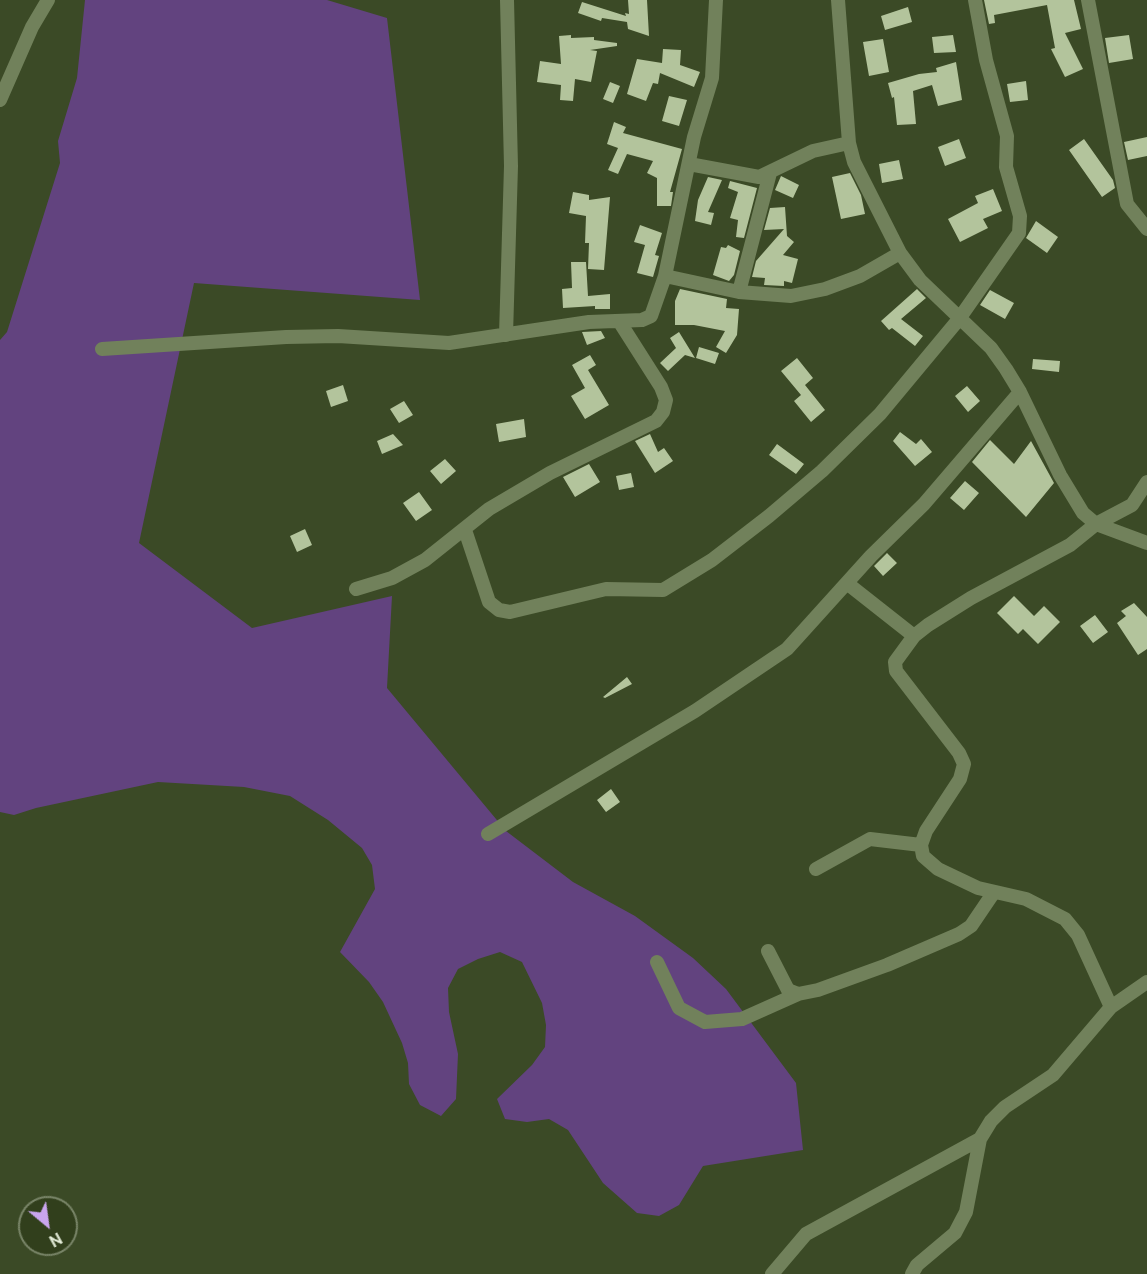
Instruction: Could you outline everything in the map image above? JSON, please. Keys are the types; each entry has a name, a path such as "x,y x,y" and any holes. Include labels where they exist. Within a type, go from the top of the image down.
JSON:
{"street":[{"path":"0,100 32,27 48,0"},
{"path":"506,335 511,166 507,0"},
{"path":"102,349 307,337 449,343 589,322 619,321 651,316 665,276 688,164 712,78 716,0"},
{"path":"838,0 849,143 854,162 900,253 920,280 991,348 1020,392 1074,501 1096,524 1147,543"},
{"path":"465,530 489,602 499,610 510,612 606,589 632,588 651,592 663,590 712,560 822,471 880,414 959,319 1019,233 1020,216 1006,168 1007,136 986,60 975,0"},
{"path":"1088,0 1127,204 1147,230"},
{"path":"688,164 748,177 759,177 813,151 849,143"},
{"path":"739,292 770,173"},
{"path":"665,276 739,292 791,296 825,289 860,276 900,253"},
{"path":"356,589 392,578 425,560 489,509 540,479 656,421 663,412 666,400 661,387 619,321"},
{"path":"488,834 735,686 787,649 871,556 924,504 1020,392"},
{"path":"1111,1007 1078,935 1065,919 1047,907 1026,899 978,888 938,869 923,856 921,845 926,831 960,780 964,764 959,753 896,670 895,662 898,654 914,636 971,598 1070,545 1096,524 1132,505 1147,482"},
{"path":"848,584 914,636"},
{"path":"816,868 870,839 921,845"},
{"path":"657,962 679,1008 705,1022 742,1019 798,994 887,965 959,934 971,926 994,892"},
{"path":"768,951 788,990 798,994"},
{"path":"912,1274 917,1265 955,1233 966,1212 980,1139 992,1121 1005,1107 1053,1075 1111,1007 1147,982"},
{"path":"772,1274 807,1234 980,1139"}],"shaded area":[{"path":"85,0 327,0 387,18 420,300 194,283 139,543 252,628 392,596 387,688 506,831 573,882 635,916 693,958 726,989 796,1083 803,1150 703,1166 679,1205 659,1216 637,1213 603,1183 568,1130 549,1119 527,1122 505,1119 497,1099 532,1065 545,1047 546,1025 542,1003 522,962 500,952 458,969 448,988 449,1012 458,1054 456,1099 441,1116 420,1105 409,1084 408,1063 402,1043 383,1002 369,982 340,952 375,889 372,865 362,848 328,820 290,796 244,787 158,782 36,808 14,815 0,812 0,340 7,332 60,163 58,141 77,78"}],"building":[{"path":"628,0 647,0 649,36 628,29 627,22 602,18 601,21 578,13 582,2 626,16 625,13 629,14"},
{"path":"984,0 1074,0 1081,29 1065,33 1083,69 1065,77 1051,49 1055,48 1047,5 994,15 995,23 989,24"},
{"path":"908,7 912,22 885,30 881,16"},
{"path":"571,35 571,38 594,37 594,40 617,43 617,46 590,50 597,51 591,82 575,79 573,101 560,100 561,85 537,82 540,61 561,64 559,36"},
{"path":"953,35 956,52 934,53 932,37"},
{"path":"1129,35 1133,59 1109,63 1105,38"},
{"path":"883,39 889,72 869,76 863,42"},
{"path":"663,49 681,50 680,65 700,72 694,87 660,73 658,84 653,83 646,101 627,94 637,59 662,63"},
{"path":"956,62 962,100 938,106 932,85 913,91 916,124 897,125 894,97 892,98 888,83 919,74 937,72 936,68"},
{"path":"1026,81 1028,100 1010,102 1007,84"},
{"path":"610,82 620,86 613,103 603,99"},
{"path":"669,96 687,100 679,126 662,121"},
{"path":"614,122 626,127 623,133 682,149 670,192 673,192 671,206 657,206 657,178 647,173 653,161 627,154 618,174 608,170 618,148 607,144"},
{"path":"1147,137 1147,156 1128,160 1124,142"},
{"path":"959,139 966,158 945,166 938,147"},
{"path":"1084,139 1113,180 1115,188 1102,197 1069,150"},
{"path":"899,160 903,179 882,183 879,164"},
{"path":"850,173 861,195 865,214 841,219 832,177"},
{"path":"781,176 799,185 793,198 775,190"},
{"path":"708,177 722,180 708,212 714,213 711,225 695,221 698,200"},
{"path":"730,181 757,188 744,238 736,237 738,220 730,218 738,192 728,188"},
{"path":"993,189 1002,211 983,219 988,228 960,242 948,219 978,203 975,196"},
{"path":"573,192 589,195 589,200 610,197 604,270 588,269 589,243 585,243 586,216 569,213"},
{"path":"785,207 787,236 794,242 783,255 798,259 792,283 784,281 784,286 764,285 765,278 752,277 756,261 784,229 764,230 770,208"},
{"path":"1036,221 1058,237 1047,253 1026,238"},
{"path":"640,225 662,233 655,255 659,256 653,277 637,273 645,245 634,242"},
{"path":"728,245 740,251 734,275 729,281 713,275 721,247 726,248"},
{"path":"571,262 586,262 588,296 610,294 610,309 595,309 595,306 563,308 562,289 572,288"},
{"path":"680,289 727,299 726,308 739,309 737,335 726,353 716,347 725,331 694,325 675,325 675,301"},
{"path":"917,289 926,298 901,319 923,336 915,346 892,328 889,330 881,321"},
{"path":"990,290 1014,303 1005,319 980,305"},
{"path":"601,331 605,338 587,345 582,332"},
{"path":"679,332 695,358 685,355 668,371 660,363 676,348 670,338"},
{"path":"699,347 719,353 715,364 696,358"},
{"path":"590,355 596,365 588,370 609,405 585,419 571,396 585,388 572,365"},
{"path":"797,358 813,378 805,385 825,410 811,422 794,401 801,395 781,371"},
{"path":"1033,359 1060,361 1059,372 1032,369"},
{"path":"343,385 348,401 331,407 326,391"},
{"path":"967,386 980,401 968,412 955,396"},
{"path":"404,401 413,415 399,423 390,409"},
{"path":"524,419 526,437 499,442 496,424"},
{"path":"900,432 916,444 921,439 932,452 915,466 893,441"},
{"path":"393,434 403,445 382,454 377,441"},
{"path":"650,434 658,452 664,448 673,461 655,473 635,441"},
{"path":"990,440 1014,464 1031,441 1054,483 1026,517 972,462"},
{"path":"777,444 804,464 796,474 769,455"},
{"path":"445,459 456,471 441,484 430,471"},
{"path":"589,464 600,482 575,497 563,477"},
{"path":"631,473 634,487 619,490 616,476"},
{"path":"965,481 979,493 964,510 950,498"},
{"path":"419,492 432,510 416,521 403,503"},
{"path":"305,529 312,545 297,552 290,536"},
{"path":"887,553 897,563 883,576 874,566"},
{"path":"1014,596 1034,616 1044,606 1060,622 1038,644 1023,629 1018,634 997,613"},
{"path":"1134,603 1147,617 1147,649 1138,655 1117,623 1126,616 1121,611"},
{"path":"1095,615 1108,632 1093,643 1080,626"},
{"path":"627,677 632,684 603,697"},
{"path":"611,789 620,802 606,812 597,800"}]}
